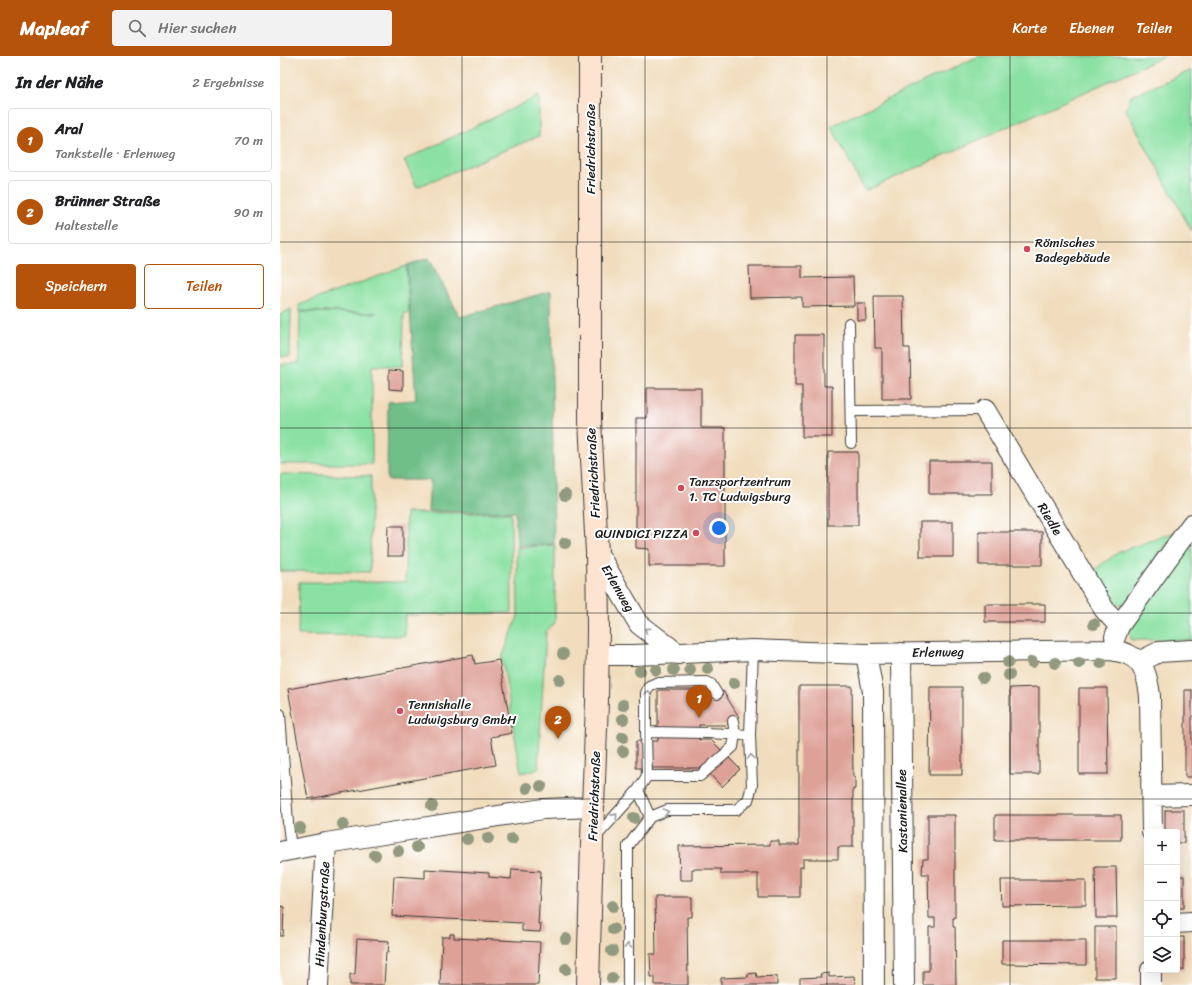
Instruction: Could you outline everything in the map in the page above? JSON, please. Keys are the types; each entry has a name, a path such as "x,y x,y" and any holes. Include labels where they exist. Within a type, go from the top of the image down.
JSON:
{"main road":[{"name":"Friedrichstraße","path":"588,985 598,655 597,552 590,421 590,56"}],"street":[{"name":"Riedle","path":"985,410 1104,609 1119,626"},
{"path":"1110,650 1119,626 1192,524"},
{"name":"Erlenweg","path":"597,552 640,624 678,654"},
{"name":"Erlenweg","path":"598,655 678,654 753,650 866,654 1110,650 1129,655 1139,662"},
{"path":"1152,829 1150,696 1148,681 1139,662 1159,652 1192,650"},
{"name":"Kastanienallee","path":"866,654 873,692 874,976 904,977 901,653"},
{"path":"1152,796 1192,796"},
{"path":"286,851 326,843 543,809 593,807"},
{"name":"Hindenburgstraße","path":"318,985 326,843"},
{"path":"1180,923 1192,922"},
{"path":"1151,973 1151,985"}],"lane":[{"path":"849,323 851,443"},
{"path":"850,411 985,410"},
{"path":"628,985 628,846 650,817 667,810 736,810 748,800 752,786 750,735 753,650"},
{"path":"592,842 638,790 647,776 646,693 649,686 656,683 707,682 711,684 717,694"},
{"path":"280,714 288,823 286,851"},
{"path":"647,776 700,776 733,747 735,734 733,721"},
{"path":"646,732 750,735"},
{"path":"638,790 650,817"}],"green space":[{"path":"979,56 1165,56 865,191 831,126"},
{"path":"1192,70 1192,232 1126,110 1131,96"},
{"path":"539,96 539,136 417,187 404,160"},
{"path":"429,258 460,317 551,291 554,544 517,546 515,512 428,511 430,480 387,480 388,402 416,400 407,265"},
{"path":"406,266 409,313 404,313 403,366 372,366 372,464 280,464 280,365 299,364 300,312 377,313 300,311 299,305"},
{"path":"291,309 290,357 280,357 280,315"},
{"path":"280,474 371,476 370,572 280,571"},
{"path":"406,513 511,513 512,613 405,615 405,636 298,635 299,582 405,582"},
{"path":"1175,532 1125,605 1105,603 1088,574 1119,552"},
{"path":"1192,536 1192,640 1131,640 1129,620"},
{"path":"555,545 555,623 546,632 538,769 521,773 502,658 518,616 517,548"}],"building":[{"path":"749,266 802,266 802,278 853,277 854,306 802,307 802,297 750,298"},
{"path":"874,296 903,296 904,348 910,348 911,399 882,399 882,348 875,348"},
{"path":"857,303 865,303 866,320 857,320"},
{"path":"795,335 824,335 824,386 832,386 832,437 802,437 802,386 795,386"},
{"path":"389,370 403,371 403,390 389,389"},
{"name":"Tanzsportzentrum 1. TC Ludwigsburg","path":"647,388 701,388 701,428 725,428 725,566 649,566 649,549 636,548 636,418 647,418"},
{"path":"828,452 858,452 858,525 828,525"},
{"path":"929,461 992,461 992,494 929,494"},
{"path":"920,522 953,522 953,557 920,557"},
{"path":"388,526 403,526 403,556 387,556"},
{"path":"979,532 1042,532 1042,565 979,565"},
{"path":"985,604 1045,604 1045,622 985,622"},
{"name":"Tennishalle Ludwigsburg GmbH","path":"473,655 475,664 499,660 512,733 491,737 496,765 308,799 288,689"},
{"path":"799,686 852,686 853,777 855,777 855,789 853,789 853,847 838,847 838,859 803,859 803,867 800,867 800,897 758,897 758,874 721,874 721,869 692,869 692,880 680,880 679,846 770,845 770,841 779,841 779,845 799,845"},
{"path":"930,687 962,687 962,775 929,775"},
{"path":"1039,687 1039,774 1010,774 1010,688"},
{"path":"1079,688 1107,688 1108,774 1079,774"},
{"path":"658,690 706,690 710,698 723,691 739,717 726,725 699,725 699,740 711,740 740,769 722,787 704,768 636,768 636,741 658,741"},
{"path":"1185,690 1192,690 1192,777 1185,777"},
{"path":"1165,810 1184,810 1184,843 1180,843 1180,829 1165,829"},
{"path":"928,815 955,815 955,918 953,918 953,927 955,927 956,985 923,985 923,971 929,971 929,927 935,927 935,918 929,918 928,874 922,874 923,859 928,859"},
{"path":"995,815 1121,815 1121,840 995,840"},
{"path":"1095,867 1116,867 1117,918 1096,918"},
{"path":"425,869 489,873 489,877 511,879 512,869 541,871 538,924 541,924 540,932 522,931 522,923 392,916 394,876 425,878"},
{"path":"1180,876 1184,876 1184,908 1180,908"},
{"path":"1001,880 1086,880 1086,905 1002,906"},
{"path":"655,897 692,897 692,917 687,917 688,985 655,985 655,977 651,977 650,954 656,954"},
{"path":"280,906 284,907 283,936 280,936"},
{"path":"1095,927 1116,927 1116,978 1095,978"},
{"path":"450,934 454,934 454,938 540,942 538,985 440,985 442,937 450,937"},
{"path":"1180,937 1184,937 1184,970 1180,970"},
{"path":"357,939 389,941 388,952 386,952 384,985 350,985 350,974 355,974"},
{"path":"1002,940 1086,940 1086,965 1002,964"},
{"path":"756,973 757,977 777,976 777,985 721,985 721,978 748,977 748,974"},
{"path":"829,973 829,977 854,976 855,985 800,985 800,978 821,977 820,974"}],"place":[{"name":"Römisches Badegebäude","path":"1027,249"},
{"name":"Tanzsportzentrum 1. TC Ludwigsburg","path":"681,488"},
{"name":"QUINDICI PIZZA","path":"696,533"},
{"name":"Tennishalle Ludwigsburg GmbH","path":"400,711"},
{"name":"Aral","path":"699,718"},
{"name":"Brünner Straße","path":"558,739"}]}
